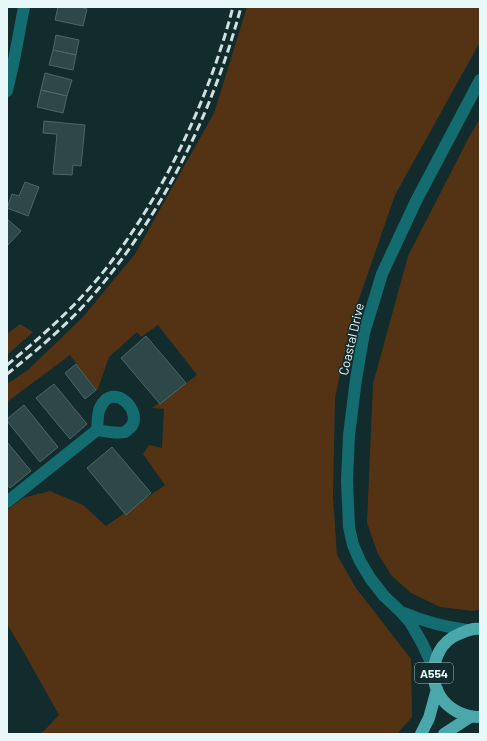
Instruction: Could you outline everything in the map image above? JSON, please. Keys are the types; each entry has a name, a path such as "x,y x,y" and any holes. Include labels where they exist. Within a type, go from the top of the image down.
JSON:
{"main road":[{"name":"A554","path":"475,717 459,713 449,707 440,697 436,689 434,668 441,648 454,636 468,630 480,629"},
{"name":"A554","path":"422,734 429,718 436,689"},
{"name":"A554","path":"444,734 475,717"}],"street":[{"path":"7,91 24,7"},
{"name":"Coastal Drive","path":"434,668 410,622 384,596 370,578 360,561 353,544 349,527 349,435 356,379 364,333 382,274 416,201 480,80"},
{"path":"7,502 97,430"},
{"name":"Coastal Drive","path":"401,612 437,625 468,630"}],"shaded area":[{"path":"247,7 480,7 480,42 395,195 351,322 335,398 333,497 337,555 356,588 411,659 412,717 397,734 38,734 44,731 59,715 7,624 7,510 23,498 50,491 83,505 106,526 165,485 143,454 149,445 162,448 164,409 152,408 197,375 158,325 141,337 137,332 109,357 97,391 70,355 7,402 7,384 28,370 83,317 135,254 214,113"},
{"path":"480,118 480,609 474,611 440,607 411,593 392,576 378,554 367,523 373,384 408,256"},
{"path":"20,324 33,332 7,355 7,334"}],"building":[{"path":"58,7 80,7 87,9 83,26 55,20"},
{"path":"56,35 79,40 76,55 53,50"},
{"path":"53,50 76,55 73,70 49,65"},
{"path":"45,73 72,80 67,96 41,90"},
{"path":"41,90 67,96 63,113 37,107"},
{"path":"44,121 85,125 81,166 73,165 72,175 53,174 57,134 43,133"},
{"path":"25,182 39,187 28,216 7,208 12,194 19,196"},
{"path":"7,219 21,231 7,246"},
{"path":"146,336 186,383 160,404 121,358"},
{"path":"76,364 96,390 85,399 65,373"},
{"path":"54,384 87,424 70,439 36,398"},
{"path":"24,405 58,447 40,462 7,421 7,419"},
{"path":"7,442 31,471 10,488 7,484"},
{"path":"112,447 151,493 126,515 87,468"}],"railway":[{"path":"7,365 36,341 90,288 134,230 169,170 185,138 212,73 233,7"},
{"path":"7,374 32,354 79,311 124,256 146,223 186,154 202,119 230,45 241,7"}]}
